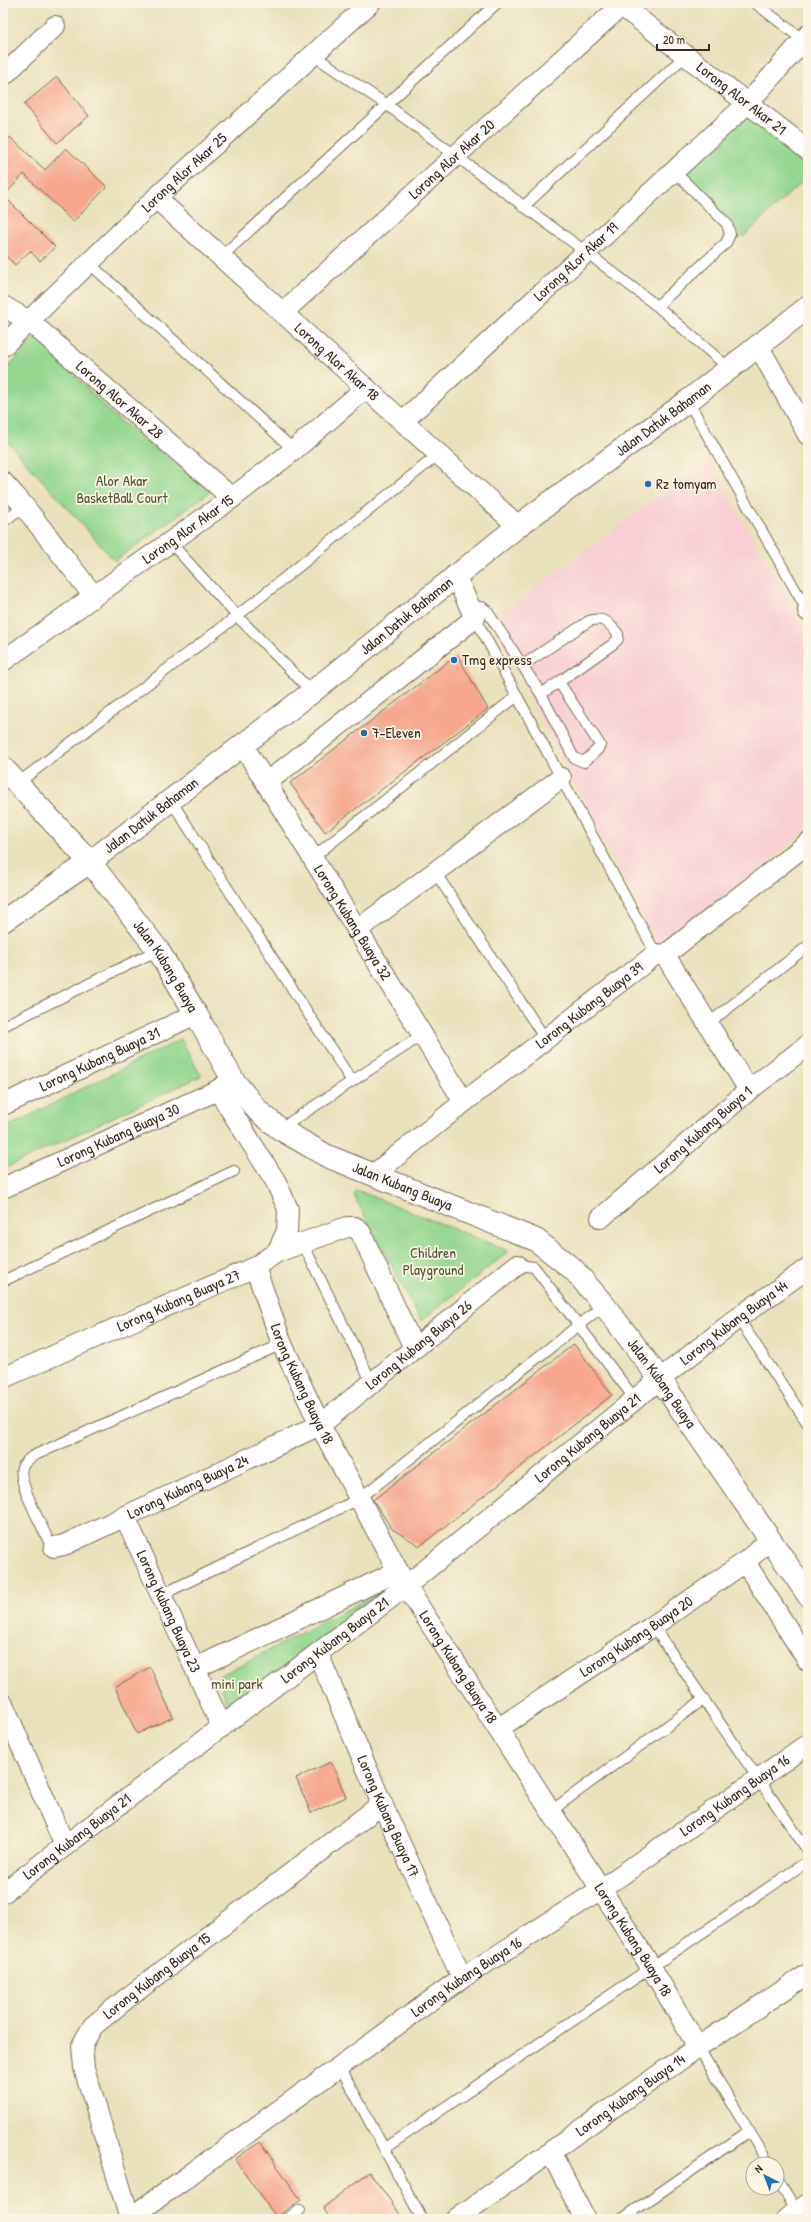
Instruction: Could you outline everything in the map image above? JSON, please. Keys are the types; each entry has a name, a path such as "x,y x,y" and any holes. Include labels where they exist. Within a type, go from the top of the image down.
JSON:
{"street":[{"name":"Lorong Alor Akar 21","path":"620,4 807,147"},
{"name":"Lorong Alor Akar 20","path":"282,313 620,4"},
{"name":"Lorong Alor Akar 25","path":"3,346 156,198 313,55 365,5"},
{"path":"3,76 55,26"},
{"name":"Lorong ALor Akar 19","path":"403,421 748,103 806,38"},
{"name":"Lorong Alor Akar 18","path":"156,198 518,526"},
{"name":"Lorong Alor Akar 28","path":"3,306 29,321 232,498"},
{"name":"Jalan Datuk Bahaman","path":"3,920 90,862 170,799 312,692 455,575 518,526 688,401 808,307"},
{"path":"758,345 808,436"},
{"name":"Lorong Alor Akar 15","path":"3,661 93,595 232,498 294,450 366,388"},
{"path":"3,482 24,506 93,595"},
{"path":"266,783 473,612 455,575"},
{"name":"Lorong Kubang Buaya 32","path":"242,744 464,1102"},
{"name":"Jalan Kubang Buaya","path":"3,768 90,862 158,950 196,1014 225,1085 258,1110 280,1130 328,1156 536,1240 574,1270 604,1305 660,1379 808,1595"},
{"path":"357,930 561,778"},
{"name":"Lorong Kubang Buaya 39","path":"373,1175 464,1102 808,843"},
{"path":"660,954 709,1023 749,1090"},
{"name":"Lorong Kubang Buaya 31","path":"3,1105 196,1014"},
{"name":"Lorong Kubang Buaya 1","path":"600,1218 749,1090 808,1045"},
{"path":"225,1085 276,1182 288,1209 287,1231 277,1252"},
{"name":"Lorong Kubang Buaya 30","path":"3,1188 225,1085"},
{"name":"Lorong Kubang Buaya 27","path":"3,1378 255,1267 277,1252 347,1227 355,1227 361,1233 414,1348"},
{"name":"Lorong Kubang Buaya 26","path":"320,1424 517,1265"},
{"name":"Lorong Kubang Buaya 18","path":"255,1267 282,1344 320,1424 402,1578 499,1728 600,1890 651,1967 698,2047"},
{"name":"Lorong Kubang Buaya 44","path":"660,1379 738,1318 808,1270"},
{"name":"Lorong Kubang Buaya 21","path":"3,1893 318,1654 402,1578 660,1379"},
{"name":"Lorong Kubang Buaya 24","path":"54,1546 64,1545 320,1424"},
{"name":"Lorong Kubang Buaya 23","path":"125,1517 159,1596 196,1668 222,1728"},
{"name":"Lorong Kubang Buaya 20","path":"499,1728 653,1626 745,1562 770,1540"},
{"path":"745,1562 808,1661"},
{"path":"196,1668 402,1578"},
{"name":"Lorong Kubang Buaya 17","path":"318,1654 382,1804 462,1978"},
{"path":"3,1704 65,1846"},
{"name":"Lorong Kubang Buaya 16","path":"130,2219 339,2065 462,1978 600,1890 808,1744"},
{"name":"Lorong Kubang Buaya 15","path":"130,2219 84,2068 82,2045 93,2026 126,1999 382,1804"},
{"name":"Lorong Kubang Buaya 14","path":"456,2219 551,2153 698,2047 808,1974"},
{"path":"551,2153 585,2219"}],"lane":[{"path":"220,257 497,3"},
{"path":"755,3 806,38"},
{"path":"313,55 387,105 586,252 657,306 730,369"},
{"path":"524,207 686,55"},
{"path":"657,306 726,243 730,234 727,224 674,171"},
{"path":"89,263 294,450"},
{"path":"688,401 808,611"},
{"path":"18,783 237,616 439,454"},
{"path":"3,522 24,506"},
{"path":"170,542 237,616 312,692"},
{"path":"559,682 600,745 598,749 584,762 578,761 574,758 541,694 524,665 487,611 482,607 473,612 561,778 660,954"},
{"path":"524,665 590,620 597,618 606,620 618,634 618,639 613,644 541,694"},
{"path":"312,858 517,696"},
{"path":"170,799 351,1080"},
{"path":"435,872 546,1040"},
{"path":"709,1023 808,946"},
{"path":"3,1026 158,950"},
{"path":"280,1130 351,1080 422,1035"},
{"path":"3,1281 234,1171"},
{"path":"302,1242 372,1383"},
{"path":"517,1265 534,1267 635,1399"},
{"path":"159,1596 359,1499 578,1324 604,1305"},
{"path":"738,1318 808,1424"},
{"path":"54,1546 48,1540 23,1483 22,1468 26,1461 40,1453 282,1344"},
{"path":"653,1626 808,1851"},
{"path":"551,1811 704,1699"},
{"path":"385,2148 808,1861"},
{"path":"698,2047 764,2156"},
{"path":"339,2065 422,2219"},
{"path":"622,2219 749,2131"},
{"path":"785,2191 798,2213"},
{"path":"286,2219 300,2210"}],"shaded area":[{"path":"709,459 808,636 808,829 660,951 491,621"}],"green space":[{"path":"747,112 808,160 808,176 743,237 681,172"},
{"name":"Alor Akar BasketBall Court","path":"36,336 114,416 211,491 115,561 3,437 3,373"},
{"path":"181,1039 201,1076 3,1169 3,1129"},
{"name":"Children Playground","path":"356,1190 509,1251 421,1321 354,1196"},
{"name":"mini park","path":"384,1590 228,1710 219,1676"}],"building":[{"path":"57,77 89,116 57,143 24,104"},
{"path":"10,137 45,170 66,148 107,187 73,222 24,174 4,196 55,247 40,261 30,251 15,265 3,253 3,145"},
{"path":"457,655 488,709 325,832 290,783"},
{"path":"574,1344 612,1395 420,1546 392,1529 373,1500"},
{"path":"150,1667 173,1717 137,1734 115,1687"},
{"path":"331,1762 346,1797 311,1813 296,1778"},
{"path":"260,2142 301,2200 276,2217 235,2159"},
{"path":"369,2172 404,2219 331,2219 323,2208"}],"place":[{"name":"Rz tomyam","path":"648,484"},
{"name":"Tmg express","path":"454,660"},
{"name":"7-Eleven","path":"364,733"}]}
